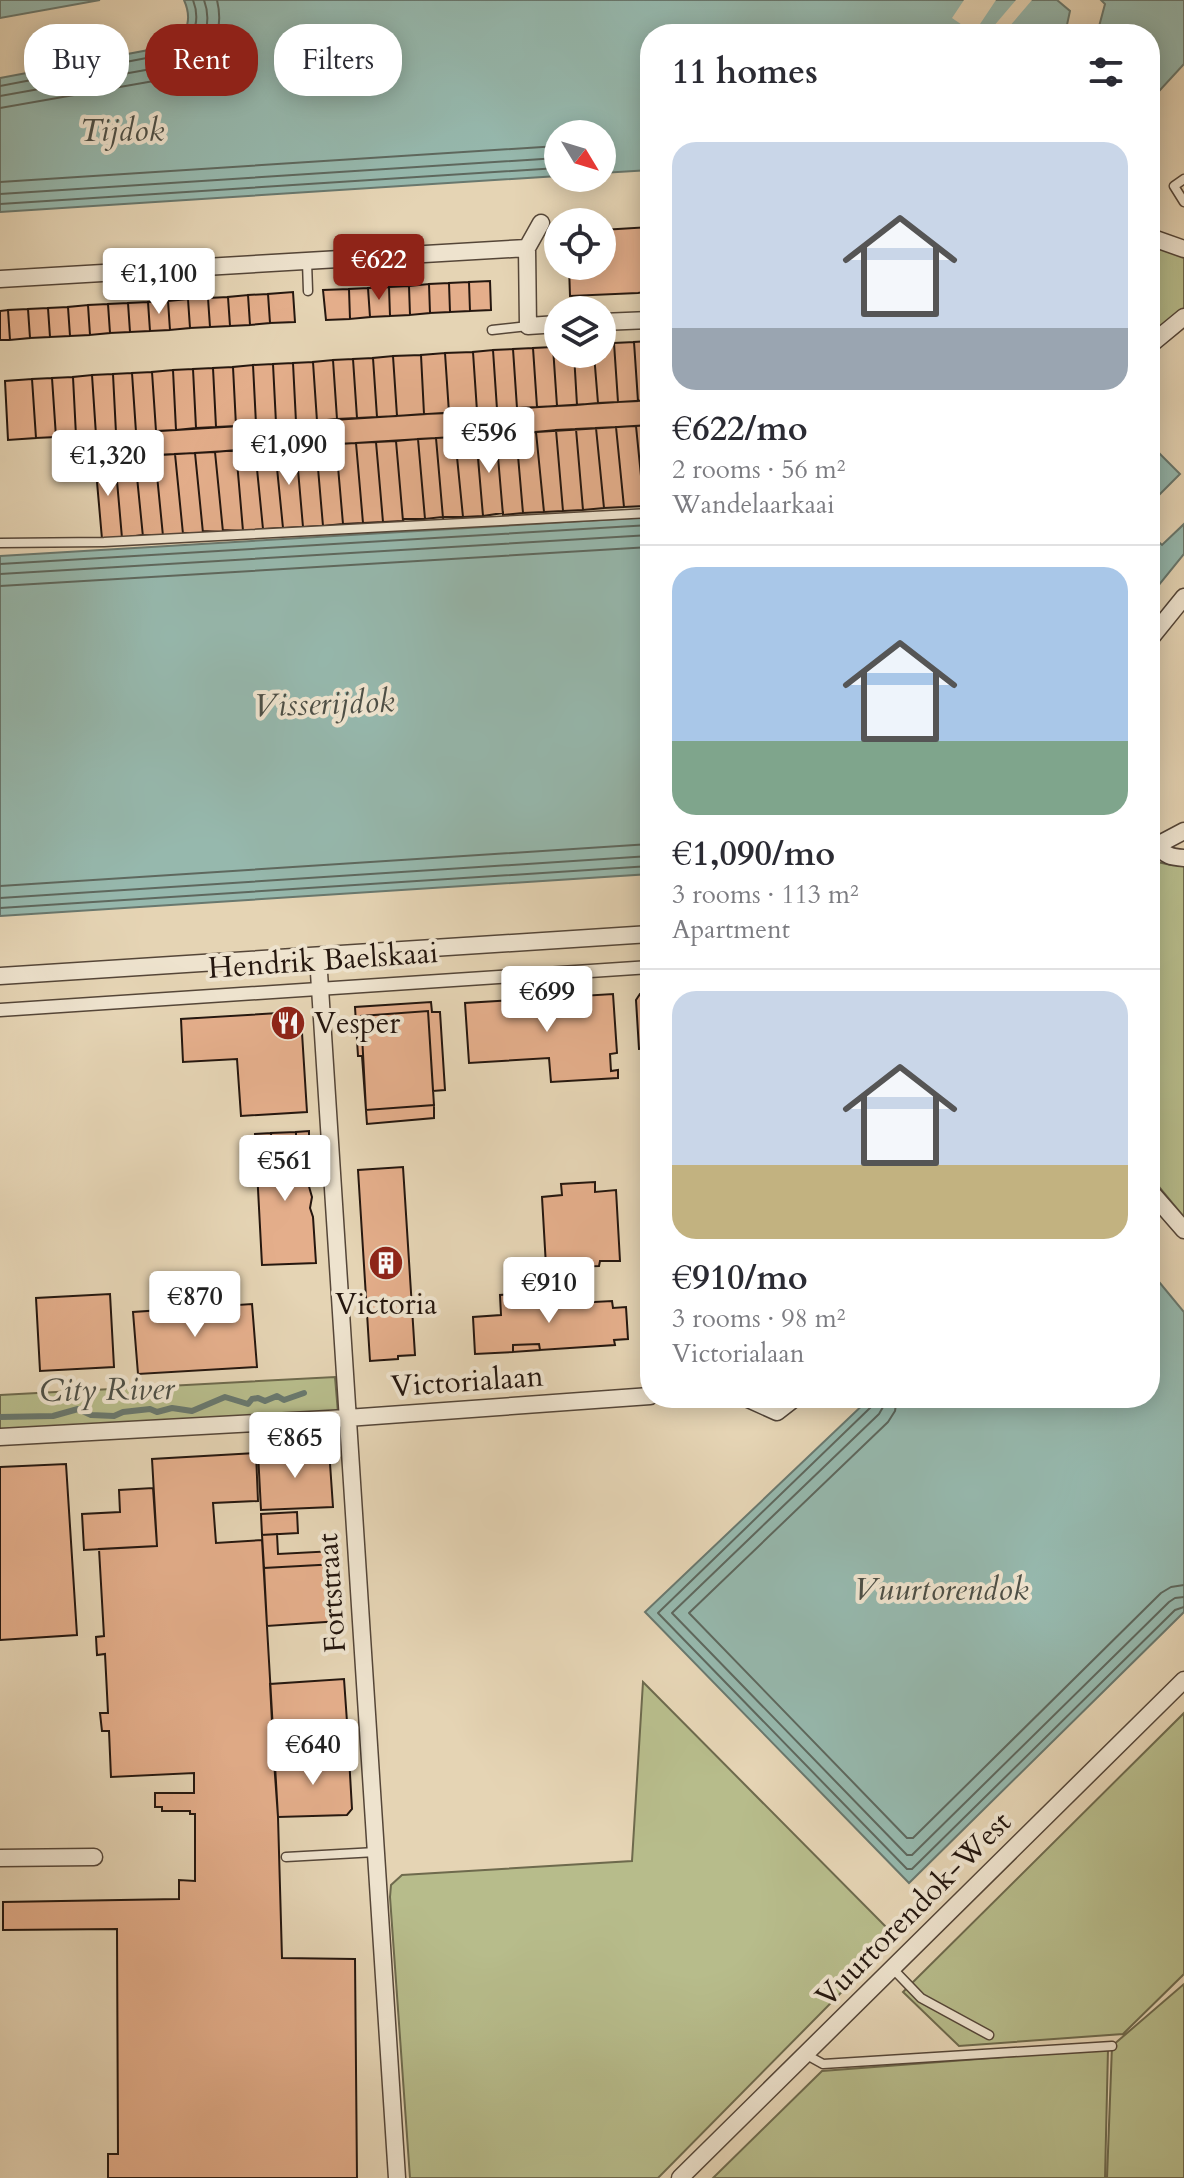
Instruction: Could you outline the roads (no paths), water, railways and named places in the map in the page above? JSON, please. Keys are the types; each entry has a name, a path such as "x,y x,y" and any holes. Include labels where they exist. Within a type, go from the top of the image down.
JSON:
{"street":[{"path":"541,223 527,248 528,326 544,325"},
{"path":"1160,241 1184,249"},
{"path":"0,279 527,248"},
{"path":"1160,337 1184,317"},
{"path":"616,321 640,320"},
{"path":"1160,627 1184,597"},
{"path":"1160,844 1184,831"},
{"path":"1160,852 1170,857 1184,858"},
{"name":"Hendrik Baelskaai","path":"0,976 640,935"},
{"name":"Fortstraat","path":"318,957 397,2178"},
{"name":"Hendrik Baelskaai","path":"0,1010 640,968"},
{"path":"1160,1202 1184,1230"},
{"name":"Victorialaan","path":"0,1437 347,1418 640,1397"},
{"name":"Vuurtorendok-West","path":"680,2178 1184,1680"},
{"path":"0,1858 94,1857"}],"lane":[{"path":"1184,179 1174,186 1184,202"},
{"path":"307,262 308,291"},
{"path":"492,330 528,326"},
{"path":"0,543 104,542 640,514"},
{"path":"286,1857 376,1852"},
{"path":"893,1969 921,1998 989,2035"},
{"path":"805,2054 823,2064 1112,2046"}],"water":[{"path":"0,0 100,0 0,18"},
{"name":"Tijdok","path":"184,0 1057,0 1070,11 1067,24 640,24 640,171 616,172 616,120 544,120 544,177 0,212 0,78 24,73 24,96 129,96 129,54 145,51 145,96 258,96 258,24 187,24"},
{"path":"1101,0 1184,0 1184,64 1160,90 1160,24 1100,24 1105,4"},
{"path":"1160,454 1180,474 1160,494"},
{"name":"Visserijdok","path":"640,518 640,875 0,916 0,556"},
{"path":"1184,524 1184,554 1160,584 1160,543 1162,545"},
{"name":"Vuurtorendok","path":"1160,1283 1184,1312 1184,1612 909,1883 645,1612 859,1408 1160,1408"}],"waterway":[{"name":"City River","path":"0,1417 53,1416 78,1409 91,1415 114,1416 150,1409 157,1412 172,1408 192,1411 225,1397 248,1404 252,1399 265,1401 277,1396 284,1400 304,1393"}],"place":[{"name":"Vesper","path":"288,1023"},
{"name":"Victoria","path":"386,1263"}]}
